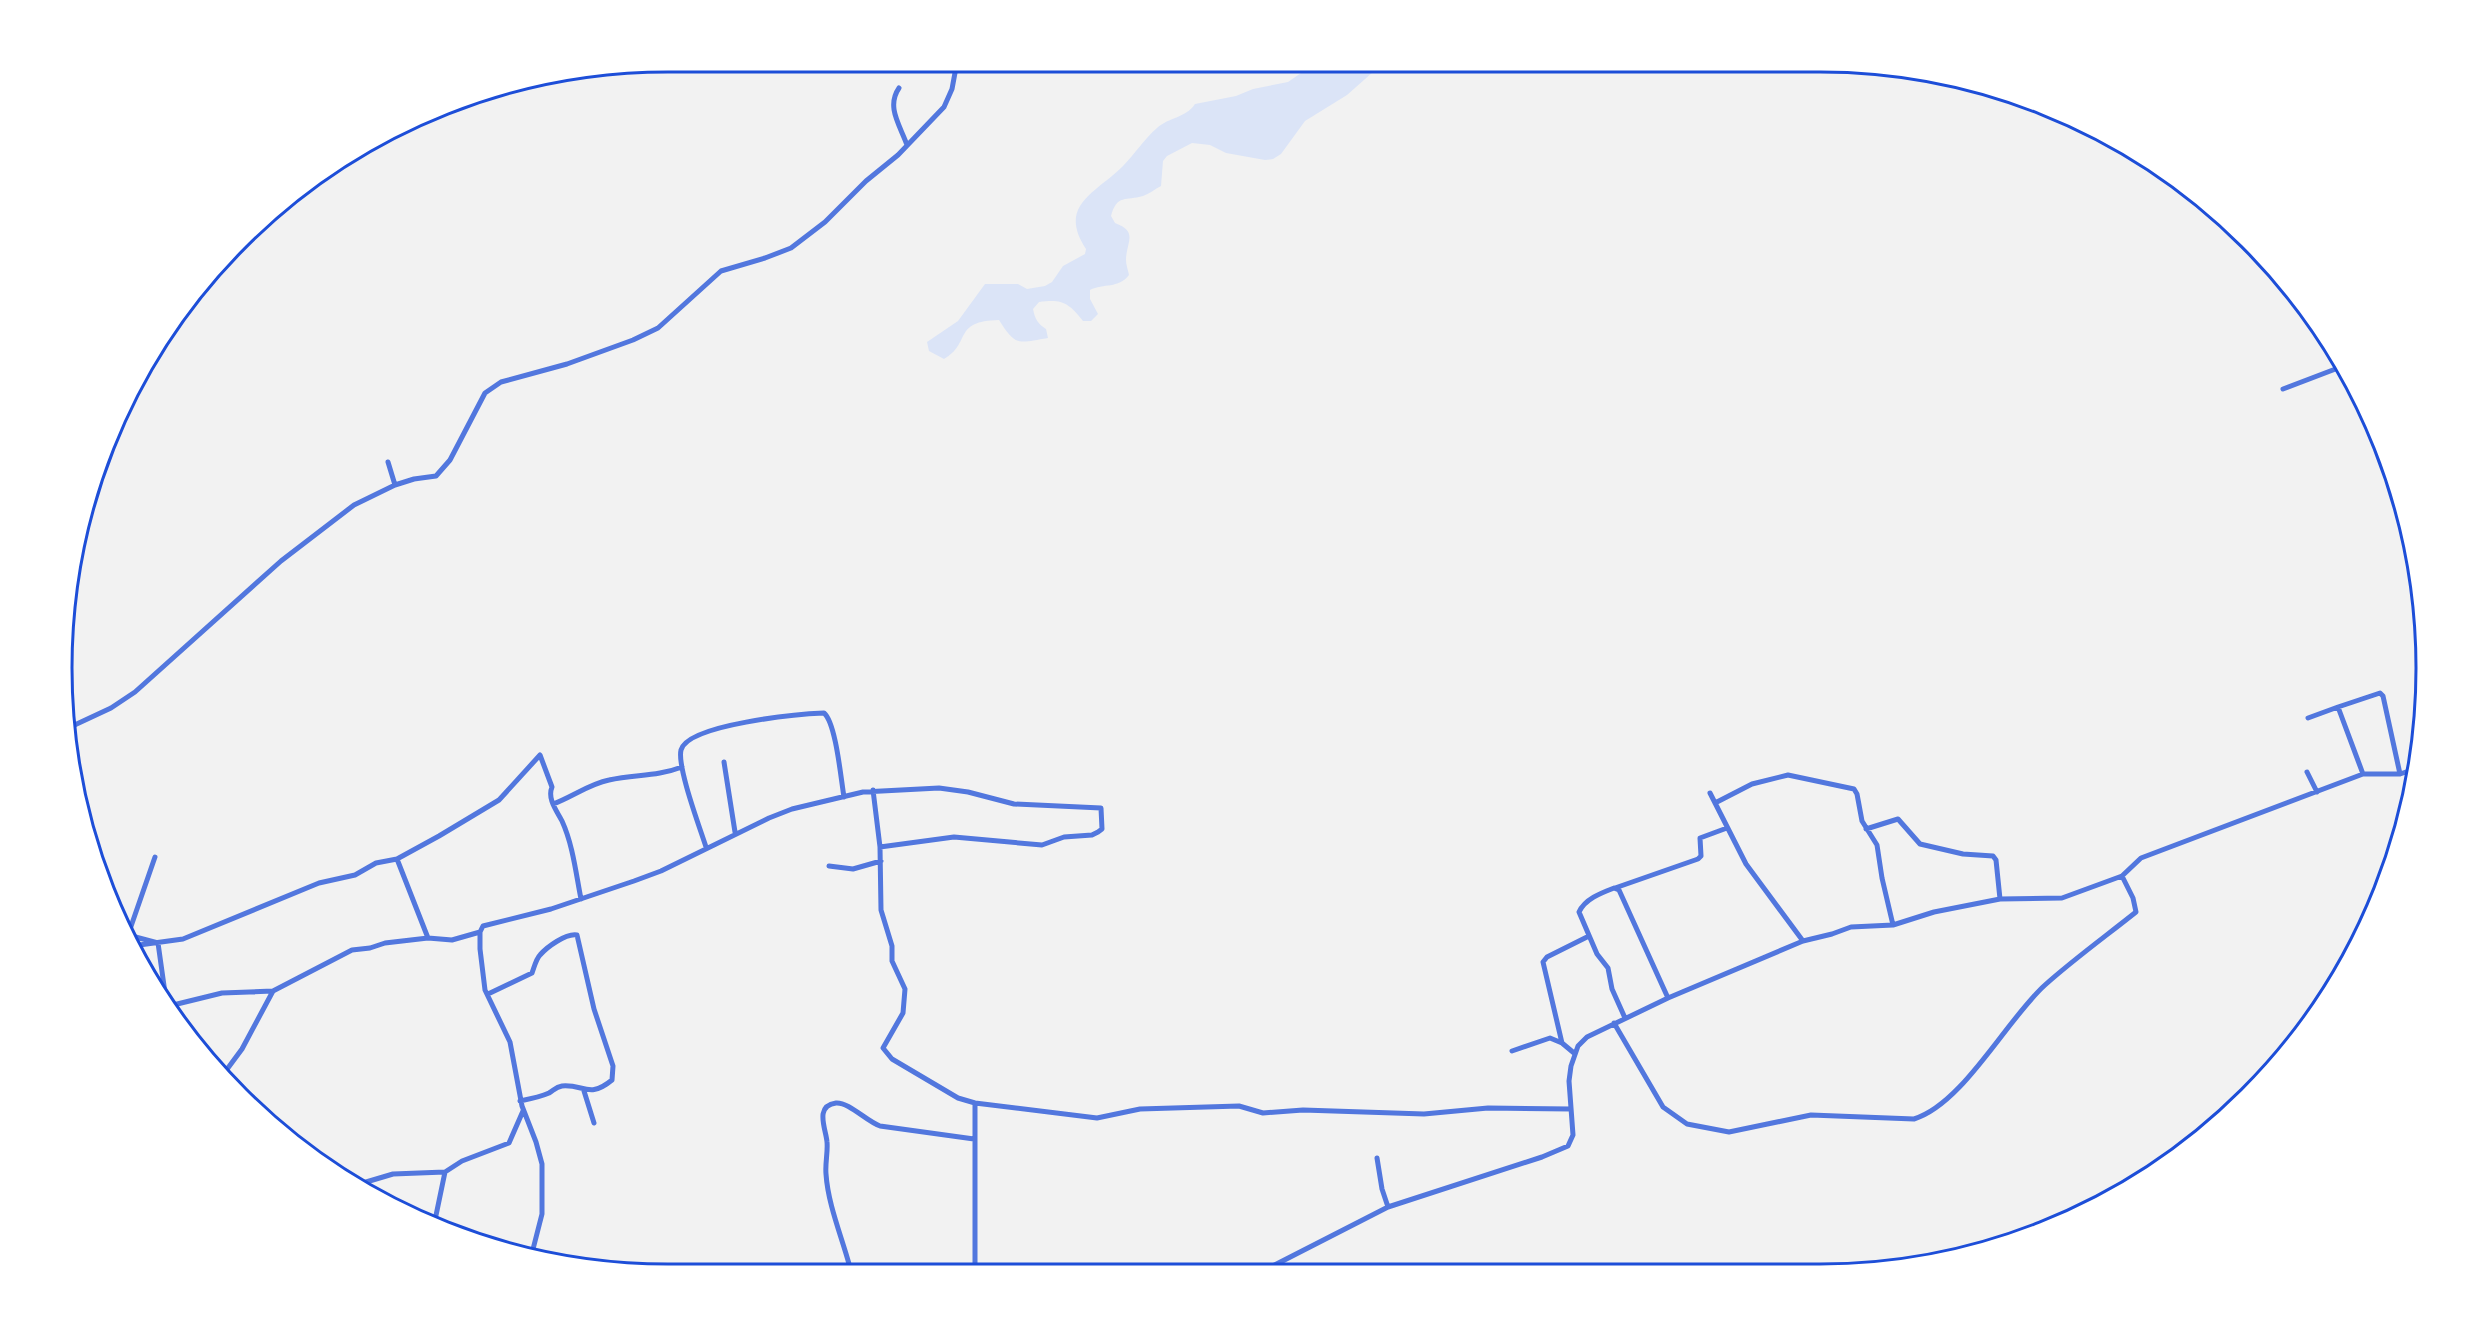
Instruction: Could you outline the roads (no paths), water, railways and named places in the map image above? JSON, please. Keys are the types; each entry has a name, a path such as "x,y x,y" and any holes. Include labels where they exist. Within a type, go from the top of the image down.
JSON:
{"street":[{"path":"75,725 111,708 135,692 314,534 354,505 395,484 414,478 436,476 450,460 485,393 493,386 567,364 633,340 658,328 721,271 791,248 825,222 866,181 908,145 944,107 952,88 955,72"},
{"path":"899,88 892,99 893,107 908,145"},
{"path":"2283,389 2335,369"},
{"path":"388,462 395,484"},
{"path":"2308,718 2380,693 2400,774"},
{"path":"2338,707 2364,774"},
{"path":"706,847 682,767 681,752 687,741 716,728 824,713 829,718 838,754 844,797"},
{"path":"140,945 183,939 319,883 355,875 376,863 397,859 499,800 538,755 541,756 552,787 550,792 553,804 563,823 581,899"},
{"path":"724,762 735,832"},
{"path":"553,804 606,780 663,774 682,767"},
{"path":"2307,772 2317,792"},
{"path":"1277,1264 1388,1207 1542,1157 1568,1146 1573,1135 1569,1081 1574,1053 1587,1037 1668,998 1803,941 1851,927 1893,925 1934,912 2000,899 2062,898 2122,876 2141,858 2364,774 2400,774 2407,772"},
{"path":"1715,803 1752,784 1782,776 1794,775 1854,789 1862,821 1877,845 1893,925"},
{"path":"534,1249 539,1231 544,1183 536,1142 520,1101 510,1042 488,994 480,949 480,932 483,926 551,909 661,871 735,832 792,809 873,790 939,788 968,792 1014,804 1101,808 1103,818 1102,829 1092,835 1064,837 1042,845 954,837 880,847"},
{"path":"873,790 880,847 883,922 892,945 892,961 905,989 903,1013 883,1048 892,1059 924,1077 949,1095 975,1102 1100,1118 1144,1109 1239,1106 1263,1113 1303,1110 1424,1114 1488,1108 1571,1110"},
{"path":"1710,793 1746,864 1803,941"},
{"path":"1866,829 1898,819 1920,844 1963,854 1993,856 1996,860 2000,899"},
{"path":"1625,1018 1612,989 1608,968 1597,954 1579,910 1591,899 1614,888 1698,859 1701,856 1700,838 1727,828"},
{"path":"131,927 155,857"},
{"path":"397,859 428,938"},
{"path":"829,866 852,869 881,861"},
{"path":"1614,1023 1663,1107 1687,1124 1729,1132 1805,1115 1914,1119 1926,1114 1959,1087 2045,985 2136,912 2133,898 2122,876"},
{"path":"1614,888 1619,890 1636,923 1645,949 1668,998"},
{"path":"176,1005 222,993 273,991 352,950 428,938 452,940 480,932"},
{"path":"488,994 532,973 539,956 565,936 577,935 594,1009 613,1066 612,1080 603,1087 584,1091 575,1086 558,1086 549,1093 520,1101"},
{"path":"1562,1043 1543,962 1547,957 1589,936"},
{"path":"136,937 158,943"},
{"path":"158,943 163,984"},
{"path":"227,1069 242,1049 273,991"},
{"path":"1512,1051 1550,1038 1562,1043 1574,1053"},
{"path":"584,1091 594,1123"},
{"path":"975,1102 975,1264"},
{"path":"850,1264 826,1176 827,1143 821,1122 824,1110 838,1103 844,1104 867,1121 880,1126 974,1139"},
{"path":"366,1182 393,1174 445,1172 462,1161 509,1143 523,1110"},
{"path":"1377,1158 1382,1189 1388,1207"},
{"path":"436,1217 445,1172"}]}
